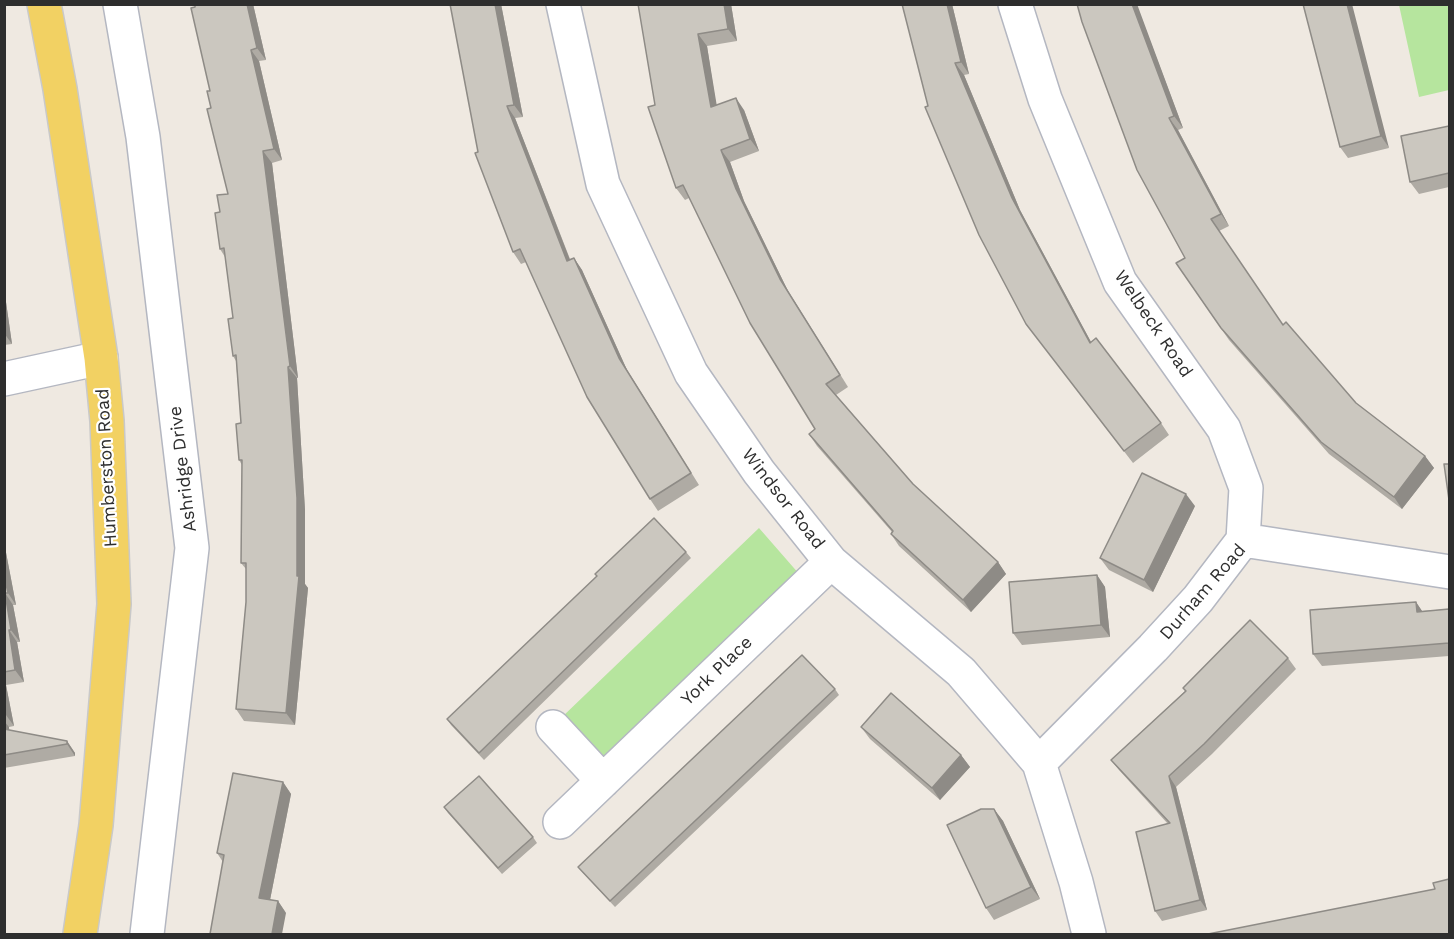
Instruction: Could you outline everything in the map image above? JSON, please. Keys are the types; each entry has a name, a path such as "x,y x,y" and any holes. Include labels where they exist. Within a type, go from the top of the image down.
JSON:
{"main road":[{"name":"Humberston Road","path":"44,4 60,89 101,358 107,421 114,604 96,825 80,934"}],"street":[{"name":"Ashridge Drive","path":"120,4 143,137 192,548 147,934"},
{"name":"Windsor Road","path":"563,4 603,184 691,373 759,472 831,562 961,672 1039,763 1076,882 1089,934"},
{"name":"Welbeck Road","path":"1015,4 1045,99 1120,282 1224,429 1246,488 1243,540"},
{"path":"4,379 101,358"},
{"name":"Durham Road","path":"1039,763 1154,648 1198,599 1243,540 1449,572"},
{"name":"York Place","path":"560,822 831,562"},
{"path":"553,727 603,781"}],"green space":[{"path":"1399,5 1449,5 1449,90 1419,97"},
{"path":"759,528 800,575 605,764 561,718"}],"building":[{"path":"195,4 247,4 257,48 251,50 274,149 263,151 290,366 288,367 297,498 297,576 299,576 286,713 236,709 246,602 246,563 241,563 242,460 239,460 236,424 241,423 236,355 233,356 228,319 233,318 224,248 220,249 215,213 220,212 217,195 228,194 207,109 211,108 207,91 210,91 191,8 195,7"},
{"path":"450,4 495,4 514,105 507,106 567,261 574,258 619,358 691,473 650,499 587,397 520,249 513,252 475,153 478,152"},
{"path":"638,4 724,4 728,29 698,34 711,107 736,98 750,139 721,150 736,189 780,279 840,375 826,384 913,484 998,562 963,600 891,534 893,531 809,434 815,429 750,323 683,185 676,188 648,107 655,105"},
{"path":"902,4 947,4 961,62 955,63 1012,198 1090,343 1096,338 1161,423 1124,451 1026,324 979,235 925,107 928,106"},
{"path":"1077,4 1132,4 1174,116 1169,118 1221,214 1211,219 1283,325 1286,322 1356,403 1425,456 1394,497 1321,442 1221,328 1176,263 1185,258 1137,170"},
{"path":"1303,4 1347,4 1381,136 1340,147"},
{"path":"1449,126 1449,173 1410,182 1401,136"},
{"path":"1444,464 1449,464 1449,500"},
{"path":"1142,473 1186,494 1144,580 1100,558"},
{"path":"654,518 686,552 479,753 447,719 597,576 595,574"},
{"path":"4,575 8,593 5,593 15,670 4,672"},
{"path":"1097,575 1101,625 1013,633 1009,582"},
{"path":"1416,602 1417,612 1449,609 1449,643 1313,654 1310,610"},
{"path":"1250,620 1288,658 1204,744 1169,776 1200,900 1155,911 1136,832 1170,823 1111,760 1186,691 1183,688"},
{"path":"802,655 835,689 610,901 578,867"},
{"path":"891,693 961,755 932,788 861,727"},
{"path":"4,729 67,741 67,744 4,755"},
{"path":"233,773 283,782 259,898 278,901 272,934 210,934 224,855 217,853"},
{"path":"479,776 533,837 498,868 444,807"},
{"path":"981,809 994,809 1031,887 986,908 947,825"},
{"path":"1449,879 1449,934 1208,934 1435,889 1433,883"}]}
